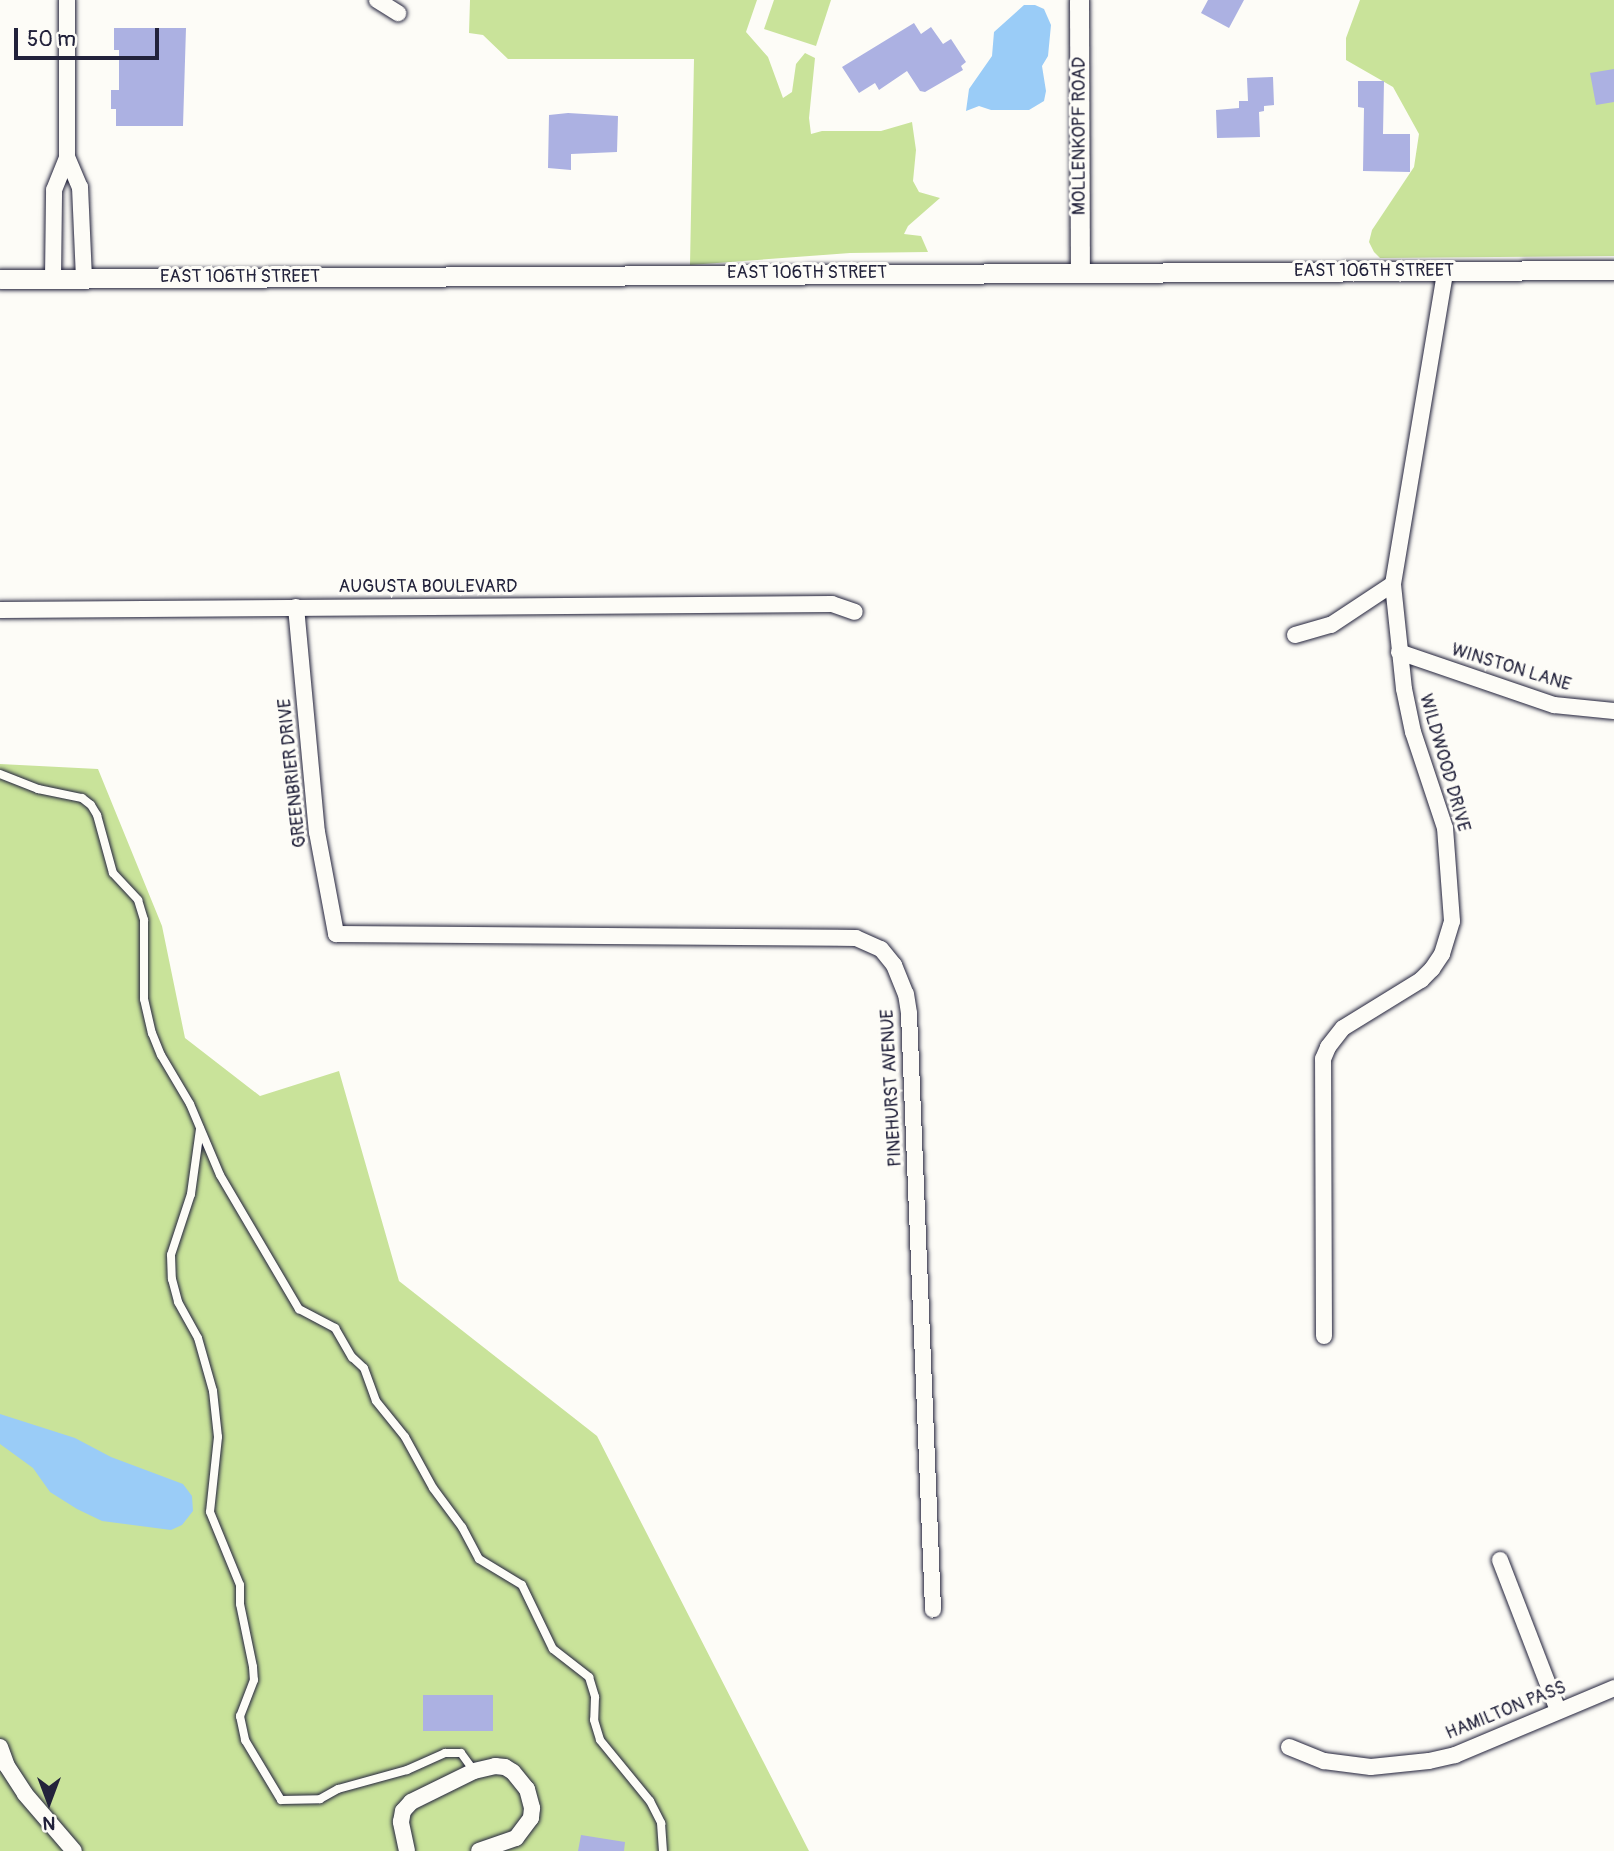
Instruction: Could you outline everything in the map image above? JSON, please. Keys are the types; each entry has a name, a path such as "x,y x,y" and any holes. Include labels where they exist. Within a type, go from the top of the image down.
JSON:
{"street":[{"path":"53,278 54,190 66,157 67,0"},
{"path":"377,0 398,13"},
{"name":"MOLLENKOPF ROAD","path":"1079,0 1080,271"},
{"path":"66,157 80,187 85,278"},
{"name":"EAST 106TH STREET","path":"0,279 1614,270"},
{"name":"WILDWOOD DRIVE","path":"1324,1336 1323,1059 1328,1047 1343,1028 1421,979 1432,969 1446,946 1452,921 1446,828 1413,732 1399,652 1393,584 1445,272"},
{"path":"1295,635 1331,625 1393,584"},
{"name":"AUGUSTA BOULEVARD","path":"0,610 832,604 855,612"},
{"name":"GREENBRIER DRIVE","path":"296,607 317,832 336,934"},
{"name":"WINSTON LANE","path":"1399,652 1554,705 1614,711"},
{"name":"PINEHURST AVENUE","path":"336,934 856,939 881,949 902,980 909,1014 933,1610"},
{"path":"1500,1560 1558,1710"},
{"name":"HAMILTON PASS","path":"1289,1747 1324,1761 1371,1767 1399,1766 1455,1755 1614,1688"},
{"path":"0,1747 7,1766 25,1794 74,1851"},
{"path":"407,1851 401,1832 403,1811 411,1802 474,1771 495,1766 513,1772 527,1789 532,1808 525,1829 516,1838 480,1851"}],"lane":[{"path":"0,774 38,789 82,798 97,815 113,873 138,900 144,920 144,999 152,1033 200,1126 220,1175 274,1263 289,1296 299,1309 335,1328 352,1357 364,1368 376,1401 405,1437 433,1488 462,1527 480,1559 522,1585 553,1649 589,1677 595,1697 594,1720 600,1740 650,1801 661,1823 663,1851"},
{"path":"200,1126 188,1206 170,1255 178,1302 198,1338 213,1391 218,1437 210,1512 240,1585 240,1604 253,1667 254,1680 240,1716 245,1740 281,1800 320,1799 338,1789 407,1770 445,1754 461,1754 474,1771"}],"green space":[{"path":"470,0 757,0 746,32 768,57 783,98 792,92 796,64 805,53 815,58 809,118 811,134 822,131 881,131 912,122 916,150 913,181 919,192 940,198 908,226 904,234 921,236 928,252 850,253 690,265 694,59 508,59 483,35 469,33"},
{"path":"774,0 831,0 816,46 764,29"},
{"path":"1360,0 1614,0 1614,256 1380,258 1374,252 1369,242 1372,230 1414,167 1419,134 1393,87 1346,60 1346,38"},
{"path":"0,764 98,769 162,926 185,1038 260,1096 339,1071 399,1281 597,1436 809,1851 0,1851"}],"water":[{"path":"1024,5 1035,5 1044,9 1051,25 1048,56 1042,66 1046,91 1044,101 1029,110 991,110 979,106 966,111 969,89 992,56 994,32"},
{"path":"0,1414 75,1438 111,1457 183,1484 192,1496 193,1511 182,1525 171,1530 102,1521 77,1509 50,1492 33,1468 0,1444"}],"building":[{"path":"1208,0 1244,0 1229,28 1201,13"},
{"path":"914,23 921,34 931,27 943,44 951,39 966,62 961,66 963,70 925,92 920,91 907,71 879,90 875,83 859,93 842,67"},
{"path":"114,28 186,28 183,126 116,126 116,109 111,109 111,90 119,90 119,50 114,50"},
{"path":"1614,69 1614,102 1596,105 1590,73"},
{"path":"1273,77 1274,105 1264,106 1264,111 1259,112 1260,137 1217,138 1216,110 1239,108 1239,101 1248,101 1247,78"},
{"path":"1358,81 1384,81 1383,134 1410,134 1410,172 1363,171 1364,108 1358,107"},
{"path":"568,113 618,116 617,152 571,154 571,170 548,168 549,115"},
{"path":"423,1695 493,1695 493,1731 423,1731"},
{"path":"581,1835 625,1842 624,1851 578,1851"}]}
